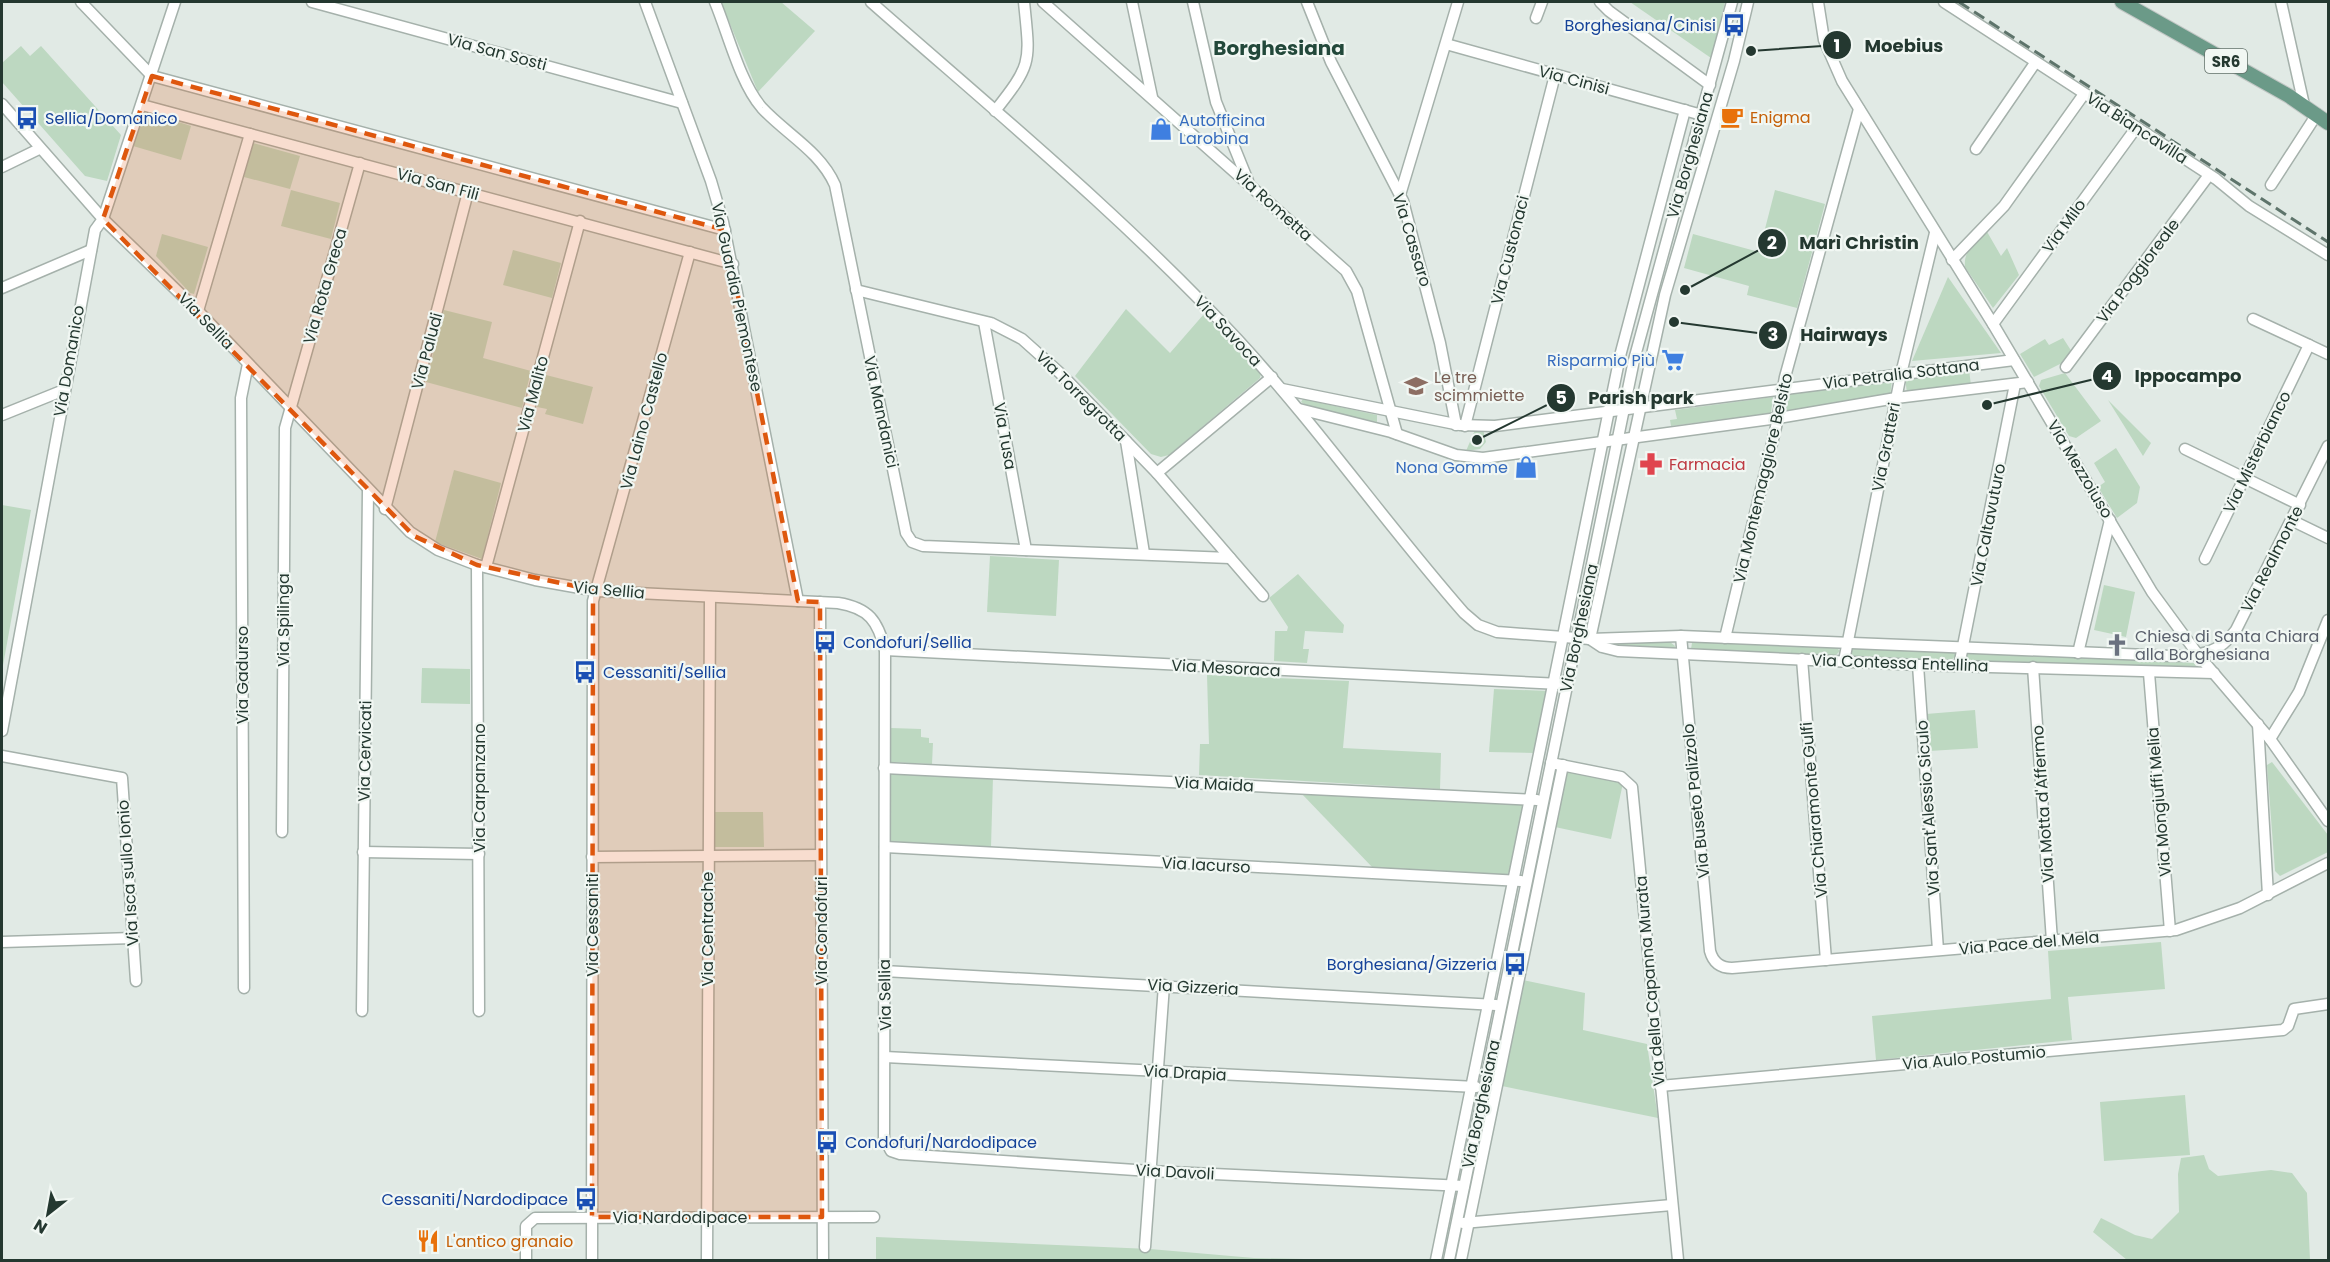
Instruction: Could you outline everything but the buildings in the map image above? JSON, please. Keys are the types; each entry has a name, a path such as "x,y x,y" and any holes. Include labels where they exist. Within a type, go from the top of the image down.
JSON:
{"main road":[{"name":"SR6","path":"2122,2 2323,118"}],"street":[{"path":"81,2 152,76"},
{"name":"Via Domanico","path":"2,731 95,230 103,219 175,2"},
{"name":"Via San Sosti","path":"312,2 682,104"},
{"name":"Via Guardia Piemontese","path":"645,2 714,190 725,230 798,601"},
{"name":"Via Mandanici","path":"715,2 755,98 766,111 814,154 830,174 837,194 908,538 915,544 923,546 1230,558"},
{"name":"Via Savoca","path":"871,2 1146,247 1272,377 1469,619 1497,632 1577,637"},
{"path":"995,111 1026,68 1028,49 1024,2"},
{"name":"Via Rometta","path":"1043,2 1334,259 1352,279 1397,434"},
{"path":"1132,2 1152,98"},
{"path":"1193,2 1216,102 1250,184"},
{"name":"Via Cassaro","path":"1307,2 1328,56 1400,195 1417,249 1460,425"},
{"path":"1400,195 1458,2"},
{"path":"1536,18 1542,2"},
{"path":"1600,2 1710,85"},
{"name":"Via Borghesiana","path":"1449,1260 1646,312 1732,2"},
{"name":"Via Borghesiana","path":"1590,639 1665,295 1734,61 1748,2"},
{"name":"Via Mezzoiuso","path":"1818,2 1822,32 1828,52 1859,109 1993,324 2152,591 2199,656 2270,739 2328,821"},
{"name":"Via Biancavilla","path":"1944,2 2210,175 2249,206 2328,255"},
{"path":"2281,2 2304,105"},
{"name":"Via Cinisi","path":"1446,44 1702,115"},
{"path":"1976,149 2035,63"},
{"name":"Via Custonaci","path":"1460,425 1556,75"},
{"name":"Via San Fili","path":"152,76 725,230"},
{"path":"1952,260 2004,206 2084,94"},
{"name":"Via Sellia","path":"2,104 39,149 103,219 198,311 368,491 423,542 482,566 541,582 597,591 852,605 869,614 878,626 885,650 884,1137 889,1149"},
{"name":"Via San Fili","path":"142,105 733,264"},
{"name":"Via Montemaggiore Belsito","path":"1725,638 1778,418 1782,387 1859,109"},
{"name":"Via Borghesiana","path":"1436,1260 1628,324 1685,110"},
{"path":"2271,184 2323,118"},
{"name":"Via Milo","path":"1993,324 2136,128"},
{"path":"198,311 250,134"},
{"path":"2,167 39,149"},
{"name":"Via Rota Greca","path":"291,409 360,163"},
{"name":"Via Poggioreale","path":"2066,367 2210,175"},
{"name":"Via Paludi","path":"386,509 468,192"},
{"name":"Via Malito","path":"482,566 580,221"},
{"name":"Via Gratteri","path":"1844,662 1901,374 1935,233"},
{"path":"2,288 92,250"},
{"name":"Via Laino Castello","path":"597,591 690,252"},
{"name":"Via Torregrotta","path":"856,290 984,321 1008,330 1028,344 1157,473 1263,597"},
{"path":"2253,319 2328,354"},
{"name":"Via Tusa","path":"984,321 1026,550"},
{"name":"Via Misterbianco","path":"2205,559 2309,345"},
{"name":"Via Petralia Sottana","path":"1610,412 1782,387 2014,360"},
{"name":"Via Gadurso","path":"244,988 241,398 248,364"},
{"path":"1157,473 1272,377"},
{"name":"Via Petralia Sottana","path":"1604,443 1896,398 2028,382"},
{"name":"Via Caltavuturo","path":"1959,666 2015,384"},
{"path":"1282,389 1460,425 1511,424 1610,412"},
{"path":"2,415 64,390"},
{"name":"Via Spilinga","path":"282,832 284,438 291,409"},
{"path":"1299,409 1397,434 1450,453 1474,458 1604,443"},
{"path":"1126,440 1144,553"},
{"name":"Via Realmonte","path":"2199,656 2218,648 2234,634 2293,521 2328,446"},
{"path":"2185,449 2300,505"},
{"name":"Via Cervicati","path":"362,1011 368,491"},
{"path":"2078,653 2110,520"},
{"path":"2293,521 2328,538"},
{"name":"Via Carpanzano","path":"479,1011 482,566"},
{"name":"Via Cessaniti","path":"592,1260 593,601 597,591"},
{"name":"Via Centrache","path":"707,1260 707,855 710,597"},
{"name":"Via Condofuri","path":"820,602 823,1260"},
{"path":"2270,739 2299,692 2328,620"},
{"name":"Via Contessa Entellina","path":"1577,637 1590,639 1681,636 2199,656"},
{"name":"Via Buseto Palizzolo","path":"1681,636 1710,951 1717,964"},
{"name":"Via Contessa Entellina","path":"1590,639 1614,651 1918,665 2214,673"},
{"name":"Via Mesoraca","path":"885,650 1568,685"},
{"name":"Via Chiaramonte Gulfi","path":"1802,659 1826,960"},
{"name":"Via Sant'Alessio Siculo","path":"1918,665 1938,950"},
{"name":"Via Motta d'Affermo","path":"2033,667 2052,941"},
{"name":"Via Mongiuffi Melia","path":"2149,673 2170,931"},
{"path":"2258,724 2268,895"},
{"name":"Via Isca sullo Ionio","path":"2,756 122,778 136,981"},
{"name":"Via della Capanna Murata","path":"1551,763 1622,777 1632,787 1678,1260"},
{"name":"Via Borghesiana","path":"1461,1260 1563,765"},
{"name":"Via Maida","path":"884,768 1544,800"},
{"name":"Via Iacurso","path":"885,847 1527,882"},
{"path":"363,852 479,854"},
{"path":"592,857 820,855"},
{"name":"Via Pace del Mela","path":"1717,964 1732,968 2170,931 2197,925 2268,895 2328,863"},
{"path":"2,942 133,938"},
{"name":"Via Gizzeria","path":"884,971 1502,1005"},
{"path":"1145,1247 1164,985"},
{"name":"Via Aulo Postumio","path":"1660,1086 2283,1030 2288,1026 2294,1010 2328,1004"},
{"name":"Via Drapia","path":"885,1057 1485,1088"},
{"name":"Via Davoli","path":"889,1149 900,1154 1150,1171 1464,1186"},
{"path":"1456,1223 1672,1205"},
{"name":"Via Nardodipace","path":"526,1260 525,1231 530,1220 537,1217 874,1217"}],"highlighted area":[{"path":"152,76 725,230 798,601 820,602 822,1217 592,1217 593,590 477,565 414,536 103,219"}],"green space":[{"path":"721,2 781,2 815,31 758,92"},
{"path":"1630,2 1725,2 1711,58"},
{"path":"21,46 30,56 41,46 121,135 107,181 85,176 2,82 2,63"},
{"path":"144,111 191,126 181,160 133,146"},
{"path":"253,143 300,156 290,189 244,177"},
{"path":"291,190 340,203 331,239 281,226"},
{"path":"1775,190 1825,204 1797,308 1747,295 1749,286 1684,268 1693,234 1759,252"},
{"path":"1986,230 2001,256 2007,248 2019,275 1993,308 1965,267 1968,251"},
{"path":"162,234 208,247 194,294 190,293 156,256"},
{"path":"513,250 561,263 552,298 503,285"},
{"path":"1948,277 2001,353 1912,361"},
{"path":"1126,309 1170,353 1204,314 1261,373 1260,378 1169,455 1161,457 1151,454 1075,376"},
{"path":"444,310 492,322 483,358 531,371 522,408 426,382"},
{"path":"2063,338 2072,352 2064,362 2034,377 2020,354 2045,339 2049,345"},
{"path":"1969,370 1971,385 1907,393 1905,378"},
{"path":"2065,373 2101,421 2076,438 2069,436 2039,386 2041,380"},
{"path":"546,375 593,387 583,424 545,414 547,409 537,407"},
{"path":"1892,380 1890,397 1782,413 1784,394"},
{"path":"1773,397 1771,413 1671,426 1670,420 1677,419 1675,410"},
{"path":"1303,399 1377,415 1377,422 1309,407 1301,402"},
{"path":"2108,400 2151,443 2143,456"},
{"path":"1483,429 1486,442 1480,449 1466,451 1475,430"},
{"path":"2116,448 2140,487 2137,503 2117,518 2098,487 2105,482 2094,463"},
{"path":"454,470 501,483 482,559 435,542"},
{"path":"2,505 31,510 2,671"},
{"path":"990,556 1059,560 1056,616 987,612"},
{"path":"1298,574 1344,625 1343,633 1305,631 1303,649 1309,649 1307,663 1274,661 1275,631 1287,631 1288,627 1269,598"},
{"path":"2104,585 2135,592 2126,637 2094,630"},
{"path":"1607,639 1670,642 1675,646 1674,649 1610,647"},
{"path":"1692,643 1836,647 1840,651 1835,656 1691,649"},
{"path":"1853,648 1954,652 1956,656 1951,660 1849,655"},
{"path":"1969,652 2194,663 2198,669 2188,671 1971,661 1966,658"},
{"path":"422,668 470,669 470,704 421,703"},
{"path":"1207,675 1349,681 1343,748 1441,753 1440,789 1199,775 1200,744 1209,744"},
{"path":"1494,689 1548,691 1535,753 1489,752"},
{"path":"1975,710 1978,748 1929,751 1926,714"},
{"path":"891,728 921,729 921,737 929,738 929,743 933,743 932,764 890,762"},
{"path":"2272,762 2328,835 2328,852 2280,876 2275,871 2267,765"},
{"path":"1566,771 1623,783 1611,839 1555,827"},
{"path":"891,774 993,777 991,847 889,844"},
{"path":"1301,793 1526,803 1508,875 1374,869"},
{"path":"715,812 763,812 764,847 715,847"},
{"path":"2161,942 2165,989 2068,997 2072,1040 1876,1060 1872,1016 2051,999 2048,951"},
{"path":"1523,980 1585,993 1583,1030 1647,1044 1658,1118 1502,1086"},
{"path":"2185,1095 2190,1155 2104,1161 2100,1102"},
{"path":"2204,1155 2209,1169 2218,1176 2271,1170 2292,1173 2307,1193 2310,1260 2127,1260 2093,1232 2101,1218 2135,1235 2152,1239 2179,1212 2178,1174 2181,1158"},
{"path":"876,1237 1150,1249 1254,1258 1350,1260 876,1260"}],"railway":[{"path":"1959,2 2328,242"}],"place":[{"name":"Borghesiana/Cinisi","path":"1734,25"},
{"name":"Moebius","path":"1751,51"},
{"name":"Enigma","path":"1732,117"},
{"name":"Sellia/Domanico","path":"27,118"},
{"name":"Autofficina Larobina","path":"1161,129"},
{"name":"Marì Christin","path":"1685,290"},
{"name":"Hairways","path":"1674,322"},
{"name":"Risparmio Più","path":"1673,360"},
{"name":"Le tre scimmiette","path":"1416,386"},
{"name":"Ippocampo","path":"1987,405"},
{"name":"Parish park","path":"1477,440"},
{"name":"Farmacia","path":"1651,464"},
{"name":"Nona Gomme","path":"1526,467"},
{"name":"Condofuri/Sellia","path":"825,642"},
{"name":"Chiesa di Santa Chiara alla Borghesiana","path":"2117,645"},
{"name":"Cessaniti/Sellia","path":"585,672"},
{"name":"Borghesiana/Gizzeria","path":"1515,964"},
{"name":"Condofuri/Nardodipace","path":"827,1142"},
{"name":"Cessaniti/Nardodipace","path":"586,1199"},
{"name":"L'antico granaio","path":"428,1241"}],"district":[{"name":"Borghesiana","path":"1279,48"}]}
